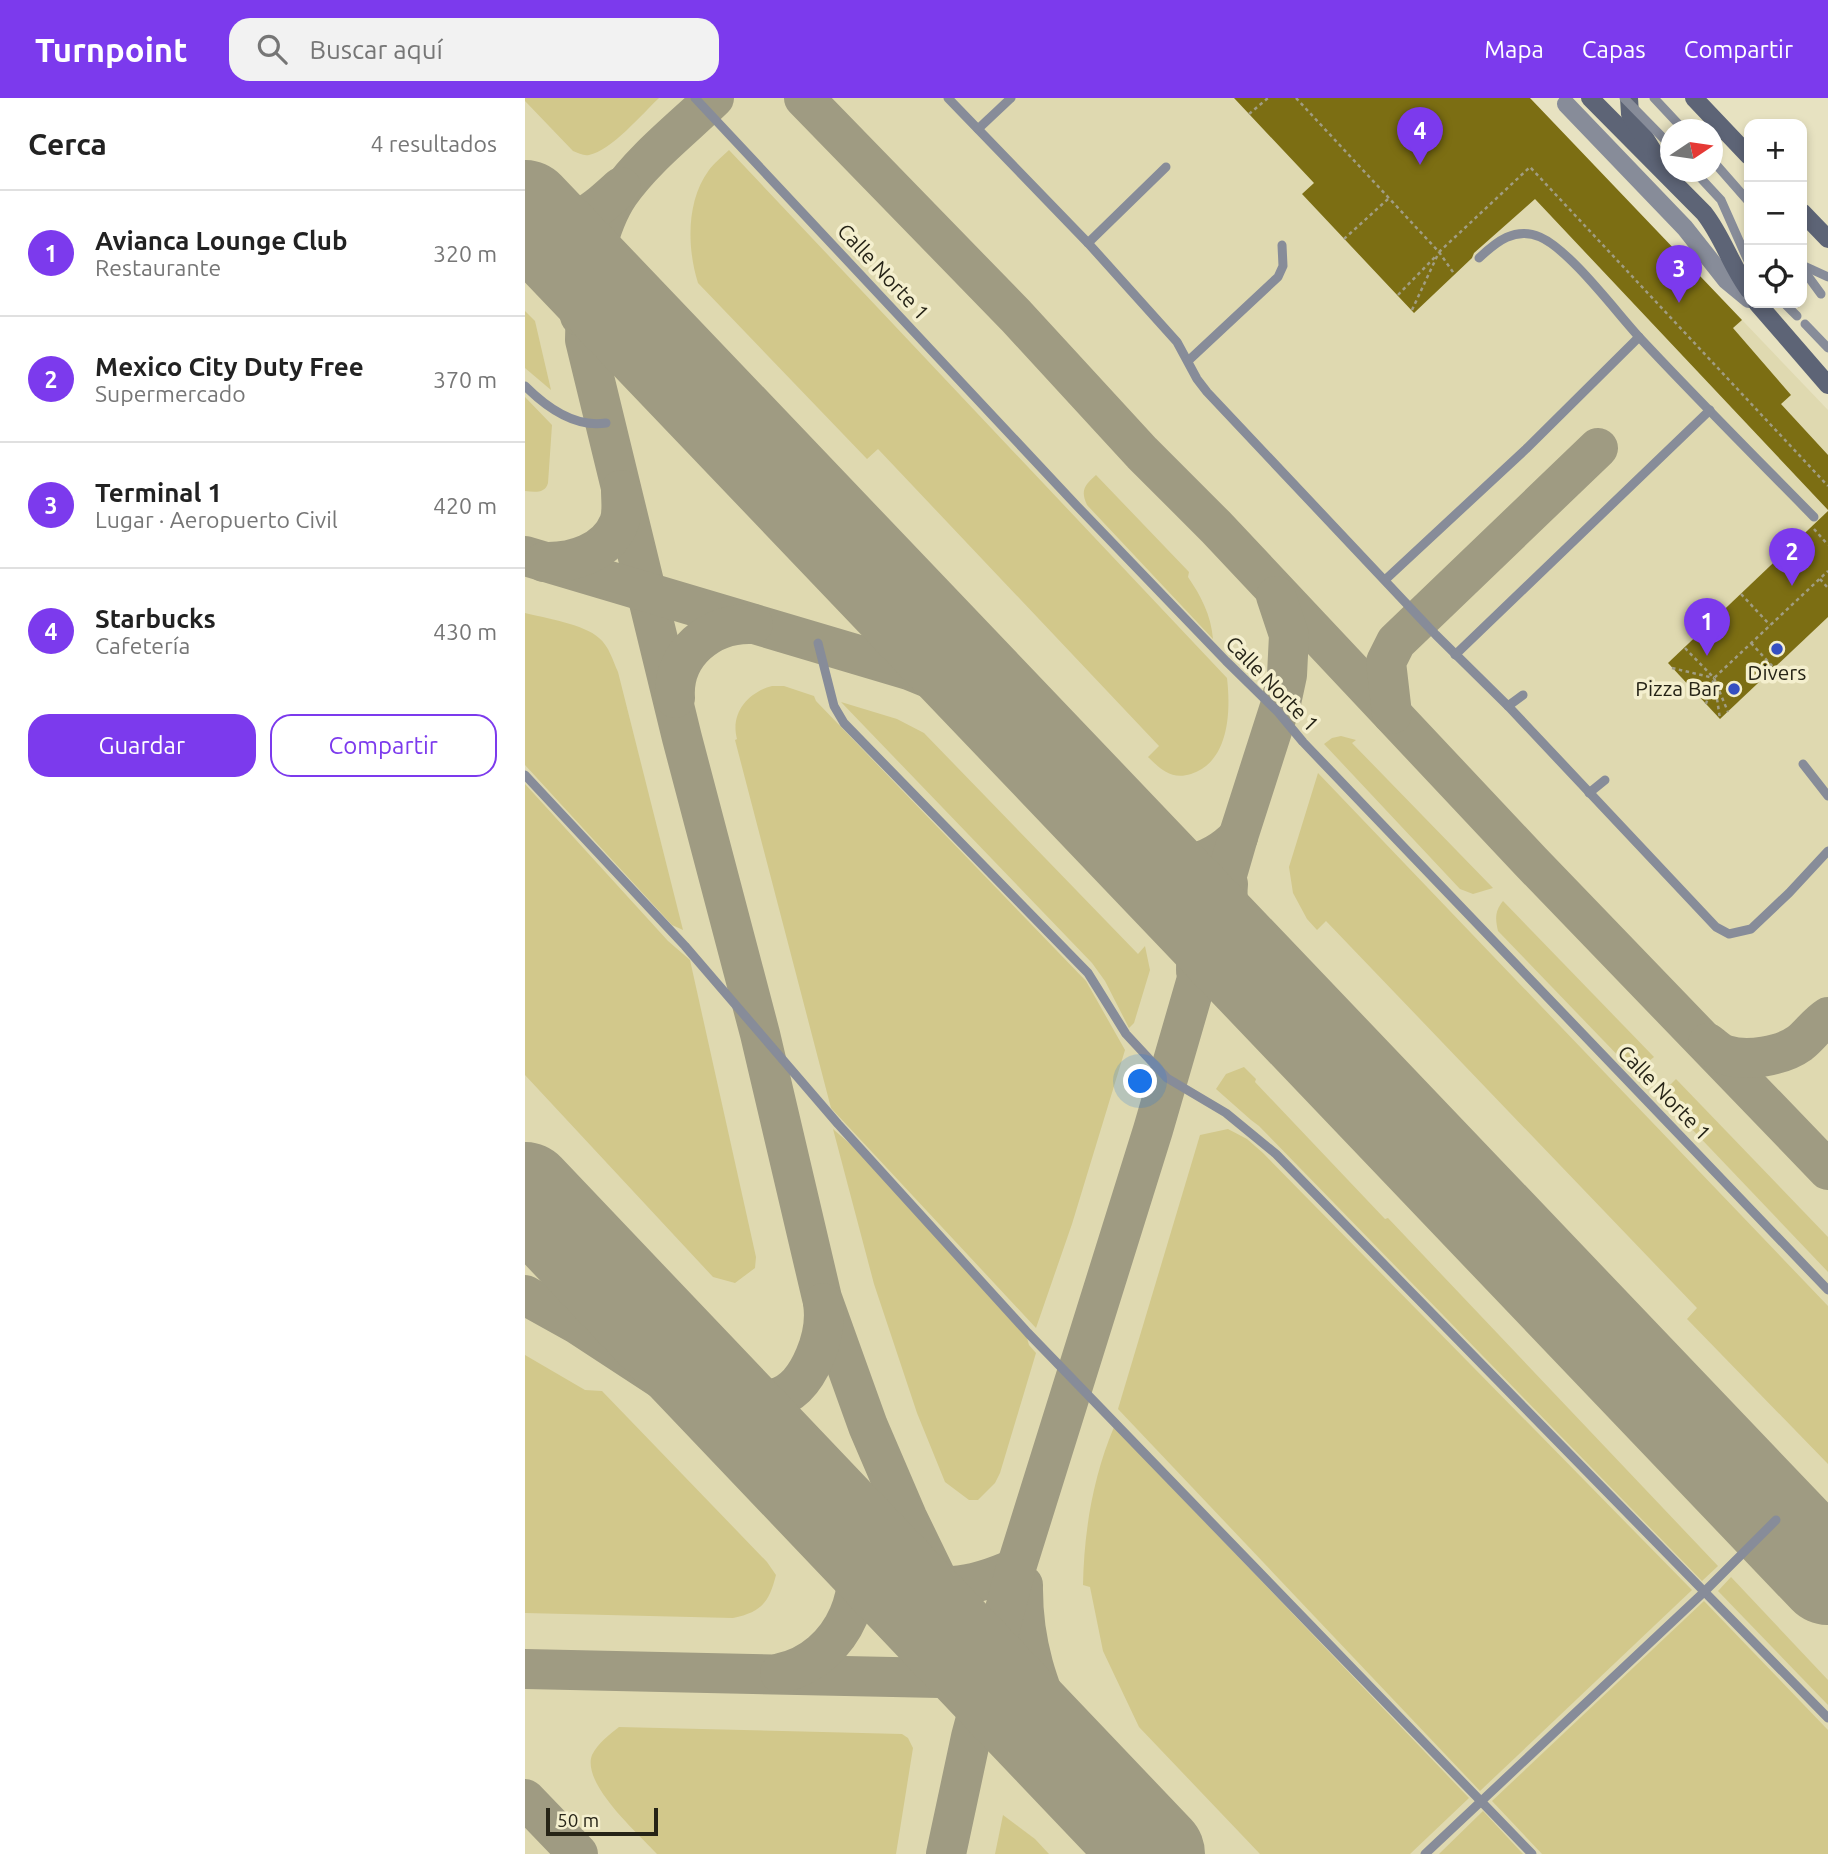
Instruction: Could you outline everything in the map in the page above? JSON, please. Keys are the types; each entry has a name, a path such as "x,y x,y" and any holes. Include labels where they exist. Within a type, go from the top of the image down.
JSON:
{"street":[{"path":"1590,98 1660,168"},
{"path":"1629,98 1630,114 1660,161"},
{"path":"1694,98 1744,151"},
{"path":"1566,104 1685,228 1726,280 1744,295"},
{"path":"1674,182 1711,222 1744,283"},
{"path":"1807,217 1828,239"},
{"path":"1761,308 1828,385"}],"lane":[{"name":"Calle Norte 1","path":"695,98 1087,515 1828,1290"},
{"path":"948,98 1088,243 1177,342 1207,392 1716,927 1729,934 1751,929 1827,853"},
{"path":"978,129 1011,98"},
{"path":"1624,98 1660,135"},
{"path":"1654,98 1674,119"},
{"path":"1088,243 1166,167"},
{"path":"1723,172 1744,196"},
{"path":"1705,182 1721,200 1744,252"},
{"path":"1479,258 1504,237 1519,233 1538,236 1569,258 1639,337 1813,522"},
{"path":"1188,361 1278,277 1283,266 1282,245"},
{"path":"1807,269 1828,277"},
{"path":"1807,274 1821,294"},
{"path":"1789,308 1797,316"},
{"path":"1805,324 1828,348"},
{"path":"1385,580 1526,449 1639,337"},
{"path":"525,386 538,400 558,412 591,426 605,424"},
{"path":"1455,654 1710,410"},
{"path":"818,643 834,706 844,723 1088,973 1126,1034 1167,1078 1226,1113 1276,1154 1828,1718"},
{"path":"1508,706 1523,695"},
{"path":"1803,764 1828,796"},
{"path":"525,775 685,946 838,1124 1028,1333 1532,1854"},
{"path":"1589,793 1605,780"},
{"path":"1425,1854 1704,1592 1776,1520"}],"path":[{"path":"1249,114 1268,98"},
{"path":"1344,239 1389,198"},
{"path":"1439,252 1455,275"},
{"path":"1398,295 1439,252"},
{"path":"1412,310 1439,252"},
{"path":"1813,522 1828,545"},
{"path":"1706,704 1714,678 1828,571"},
{"path":"1820,579 1828,588"},
{"path":"1741,594 1770,625"},
{"path":"1751,643 1774,668"},
{"path":"1685,648 1714,678 1728,712"},
{"path":"1672,668 1714,678"},
{"path":"1714,678 1720,719"}],"shaded area":[{"path":"525,98 1530,98 1828,410 1828,1854 525,1854"},
{"path":"525,98 659,98 607,147 583,155 573,151"},
{"path":"729,150 1227,678 1225,734 1213,759 1204,768 1178,776 1167,773 1153,762 1148,757 1159,746 878,449 867,459 698,283 691,240 696,196 711,167"},
{"path":"525,311 535,321 551,390 525,368"},
{"path":"525,397 552,425 548,483 547,487 539,492 525,491"},
{"path":"1096,475 1189,572 1188,577 1208,614 1213,639 1087,505 1085,488"},
{"path":"525,613 584,629 599,638 610,654 618,672 683,930 672,925 525,765"},
{"path":"772,686 784,686 814,696 1086,981 1125,1050 1072,1224 1036,1328 831,1108 735,740 736,721 743,705 755,693"},
{"path":"841,702 897,719 924,733 1138,954 1145,946 1150,970 1134,1023 1129,1028 1105,981 1092,963"},
{"path":"1341,736 1356,740 1352,743 1493,888 1473,894 1460,889 1324,744"},
{"path":"1318,773 1828,1306 1828,1464 1687,1319 1697,1308 1326,921 1317,930 1307,919 1293,893 1289,867"},
{"path":"525,784 668,941 690,960 756,1257 755,1268 735,1283 713,1277 525,1075"},
{"path":"1503,901 1654,1057 1645,1064 1628,1066 1498,931 1496,915"},
{"path":"1244,1067 1256,1079 1255,1082 1385,1219 1388,1218 1718,1566 1702,1581 1259,1126 1216,1089 1226,1074"},
{"path":"1676,1079 1828,1237 1828,1272 1668,1104 1670,1085"},
{"path":"833,1129 863,1155 1027,1338 1036,1353 1000,1473 995,1483 978,1500 969,1500 945,1482 917,1413 874,1284"},
{"path":"1228,1129 1247,1139 1263,1153 1692,1590 1480,1791 1118,1409 1200,1135"},
{"path":"525,1355 585,1390 602,1391 767,1562 776,1575 770,1593 762,1605 751,1613 733,1618 525,1613"},
{"path":"1114,1427 1469,1798 1410,1854 1260,1854 1139,1727 1103,1651 1090,1587 1083,1585 1091,1504 1100,1465"},
{"path":"1731,1577 1828,1680 1828,1705 1718,1591"},
{"path":"1704,1601 1828,1730 1828,1854 1542,1854 1492,1801"},
{"path":"619,1727 902,1734 908,1738 913,1748 896,1854 657,1854 603,1794 591,1767 594,1751"},
{"path":"1483,1811 1523,1854 1439,1854"},
{"path":"1003,1815 1035,1839 1049,1854 995,1854"}],"building":[{"path":"1234,98 1530,98 1742,320 1733,328 1791,395 1781,404 1828,455 1828,510 1535,199 1474,253 1472,258 1414,313 1302,194 1314,183"},
{"path":"1828,511 1828,617 1720,719 1668,663"}],"taxiway":[{"path":"714,98 640,168 610,209 593,264 585,340 682,738 760,1034 822,1298 868,1426 907,1517 941,1587 991,1662 1018,1710"},
{"path":"804,98 1016,316 1142,453 1216,527 1531,862 1828,1170"},
{"path":"530,215 545,220 569,222 590,213 621,187"},
{"path":"549,236 568,274 580,316"},
{"path":"1392,714 1386,662 1396,642 1598,448"},
{"path":"544,562 577,558 606,542 619,523 621,490"},
{"path":"525,556 909,670 958,690 1028,736"},
{"path":"946,1854 971,1737 1016,1568 1153,1130 1238,837 1281,703 1287,675 1289,635 1276,596"},
{"path":"675,698 680,668 697,644 722,629 753,624"},
{"path":"1135,850 1161,863 1188,864 1215,855 1238,837"},
{"path":"1135,850 1158,876 1186,920 1192,936 1196,971"},
{"path":"1228,884 1233,927 1245,953 1268,990"},
{"path":"1708,1043 1721,1053 1734,1057 1754,1058 1774,1054 1793,1048 1828,1017"},
{"path":"525,1295 577,1324 739,1430 793,1474"},
{"path":"713,1388 761,1400 774,1399 797,1386 820,1343 824,1324 823,1303"},
{"path":"780,1673 803,1665 822,1652 849,1615 857,1571 853,1548 843,1527"},
{"path":"887,1573 922,1583 952,1586 982,1581 1016,1568"},
{"path":"1023,1585 1031,1657 1071,1766"},
{"path":"525,1669 940,1678 975,1685 1007,1701"},
{"path":"525,1799 578,1854"}],"runway":[{"path":"525,210 1828,1575"},
{"path":"525,1192 1155,1854"}],"place":[{"name":"Starbucks","path":"1420,165"},
{"name":"Terminal 1","path":"1679,303"},
{"name":"Mexico City Duty Free","path":"1792,586"},
{"name":"Divers","path":"1777,649"},
{"name":"Avianca Lounge Club","path":"1707,656"},
{"name":"Pizza Bar","path":"1734,689"}]}
